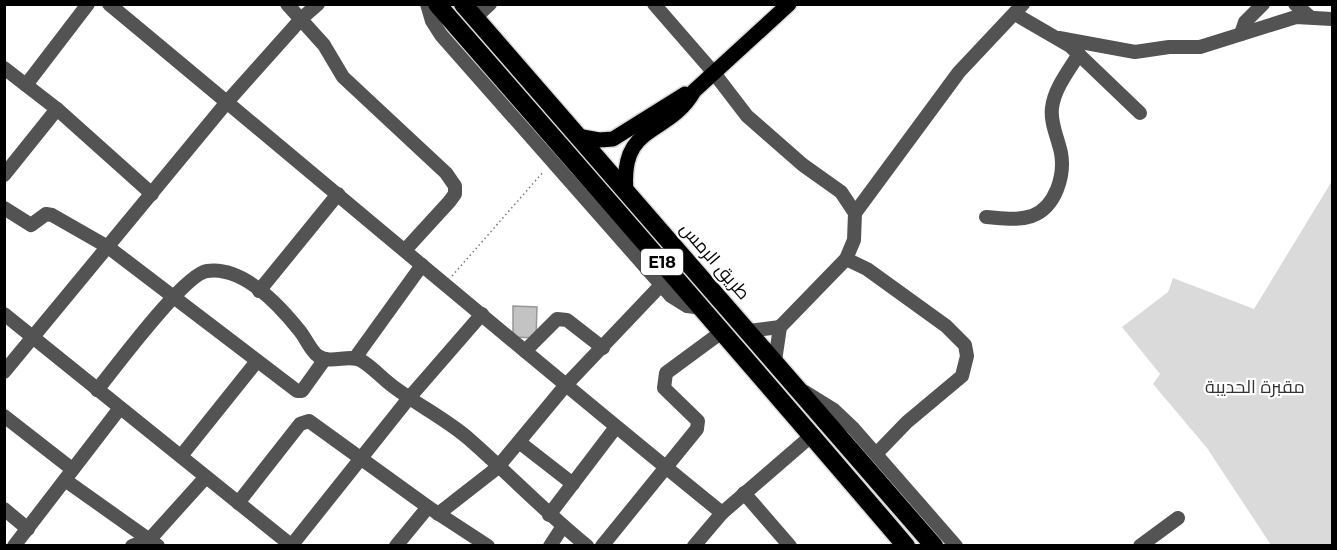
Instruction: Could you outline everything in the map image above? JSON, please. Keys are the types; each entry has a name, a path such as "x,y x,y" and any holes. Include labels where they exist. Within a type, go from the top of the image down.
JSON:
{"highway":[{"name":"E18","path":"437,4 723,331 810,437 906,546"},
{"name":"طريق الرمس","path":"469,11 932,544"},
{"path":"885,521 892,546"}],"main road":[{"path":"626,191 625,166 632,148 685,104 694,91 789,4"},
{"path":"577,135 599,140 613,139 680,96 694,91"}],"street":[{"path":"26,85 88,4"},
{"path":"110,4 406,249 422,266 446,283 565,386 722,513"},
{"path":"287,4 324,45 343,77 441,167 455,186 455,194 449,202 406,249"},
{"path":"4,372 227,102 302,18 318,4"},
{"path":"427,4 432,21 441,35 661,285 678,302 703,308"},
{"path":"469,11 490,4"},
{"path":"654,4 714,72 747,116 803,165 841,192 850,202 855,213 854,240 846,259 780,327 775,361"},
{"path":"1241,34 1245,22 1253,11 1263,4"},
{"path":"1295,4 1309,16"},
{"path":"855,213 959,72 1019,9 1079,54 1140,113"},
{"path":"1059,38 1135,52 1169,47 1200,47 1309,16 1332,19"},
{"path":"986,217 1017,219 1033,215 1040,211 1059,186 1063,167 1052,108 1056,93 1079,54"},
{"path":"4,68 57,109 152,194"},
{"path":"4,175 57,109"},
{"path":"260,291 338,194"},
{"path":"4,208 31,225 46,214 52,214 108,247 297,391 302,391 325,359"},
{"path":"846,259 867,269 946,326 965,345 967,356 962,376 907,422 876,454"},
{"path":"355,358 422,266"},
{"path":"97,390 172,298 197,273 208,270 226,272 242,278 260,291 300,331 317,355 325,359 355,358 468,438 497,468 587,546"},
{"path":"396,546 433,511 497,468 565,386 661,285"},
{"path":"4,314 291,545 409,398 482,314"},
{"path":"525,351 557,319 567,320 603,348"},
{"path":"748,331 780,327"},
{"path":"602,546 667,468 699,425 698,421 663,388 666,373 723,331"},
{"path":"181,456 257,361"},
{"path":"799,389 834,410 876,454 956,546"},
{"path":"14,546 120,408"},
{"path":"4,416 69,474 154,542"},
{"path":"238,502 305,420 316,425 479,543"},
{"path":"549,515 616,427"},
{"path":"694,546 722,513 810,437"},
{"path":"519,442 573,483"},
{"path":"132,546 154,542 205,478"},
{"path":"744,493 790,546"},
{"path":"4,509 28,529"},
{"path":"1140,546 1178,518"},
{"path":"550,546 563,526"}],"path":[{"path":"446,283 552,162"}],"green space":[{"name":"مقبرة الحديبة","path":"1332,181 1332,545 1271,545 1207,448 1153,384 1160,374 1122,327 1168,292 1173,278 1254,309"}],"building":[{"path":"513,306 537,307 536,338 513,337"}]}
